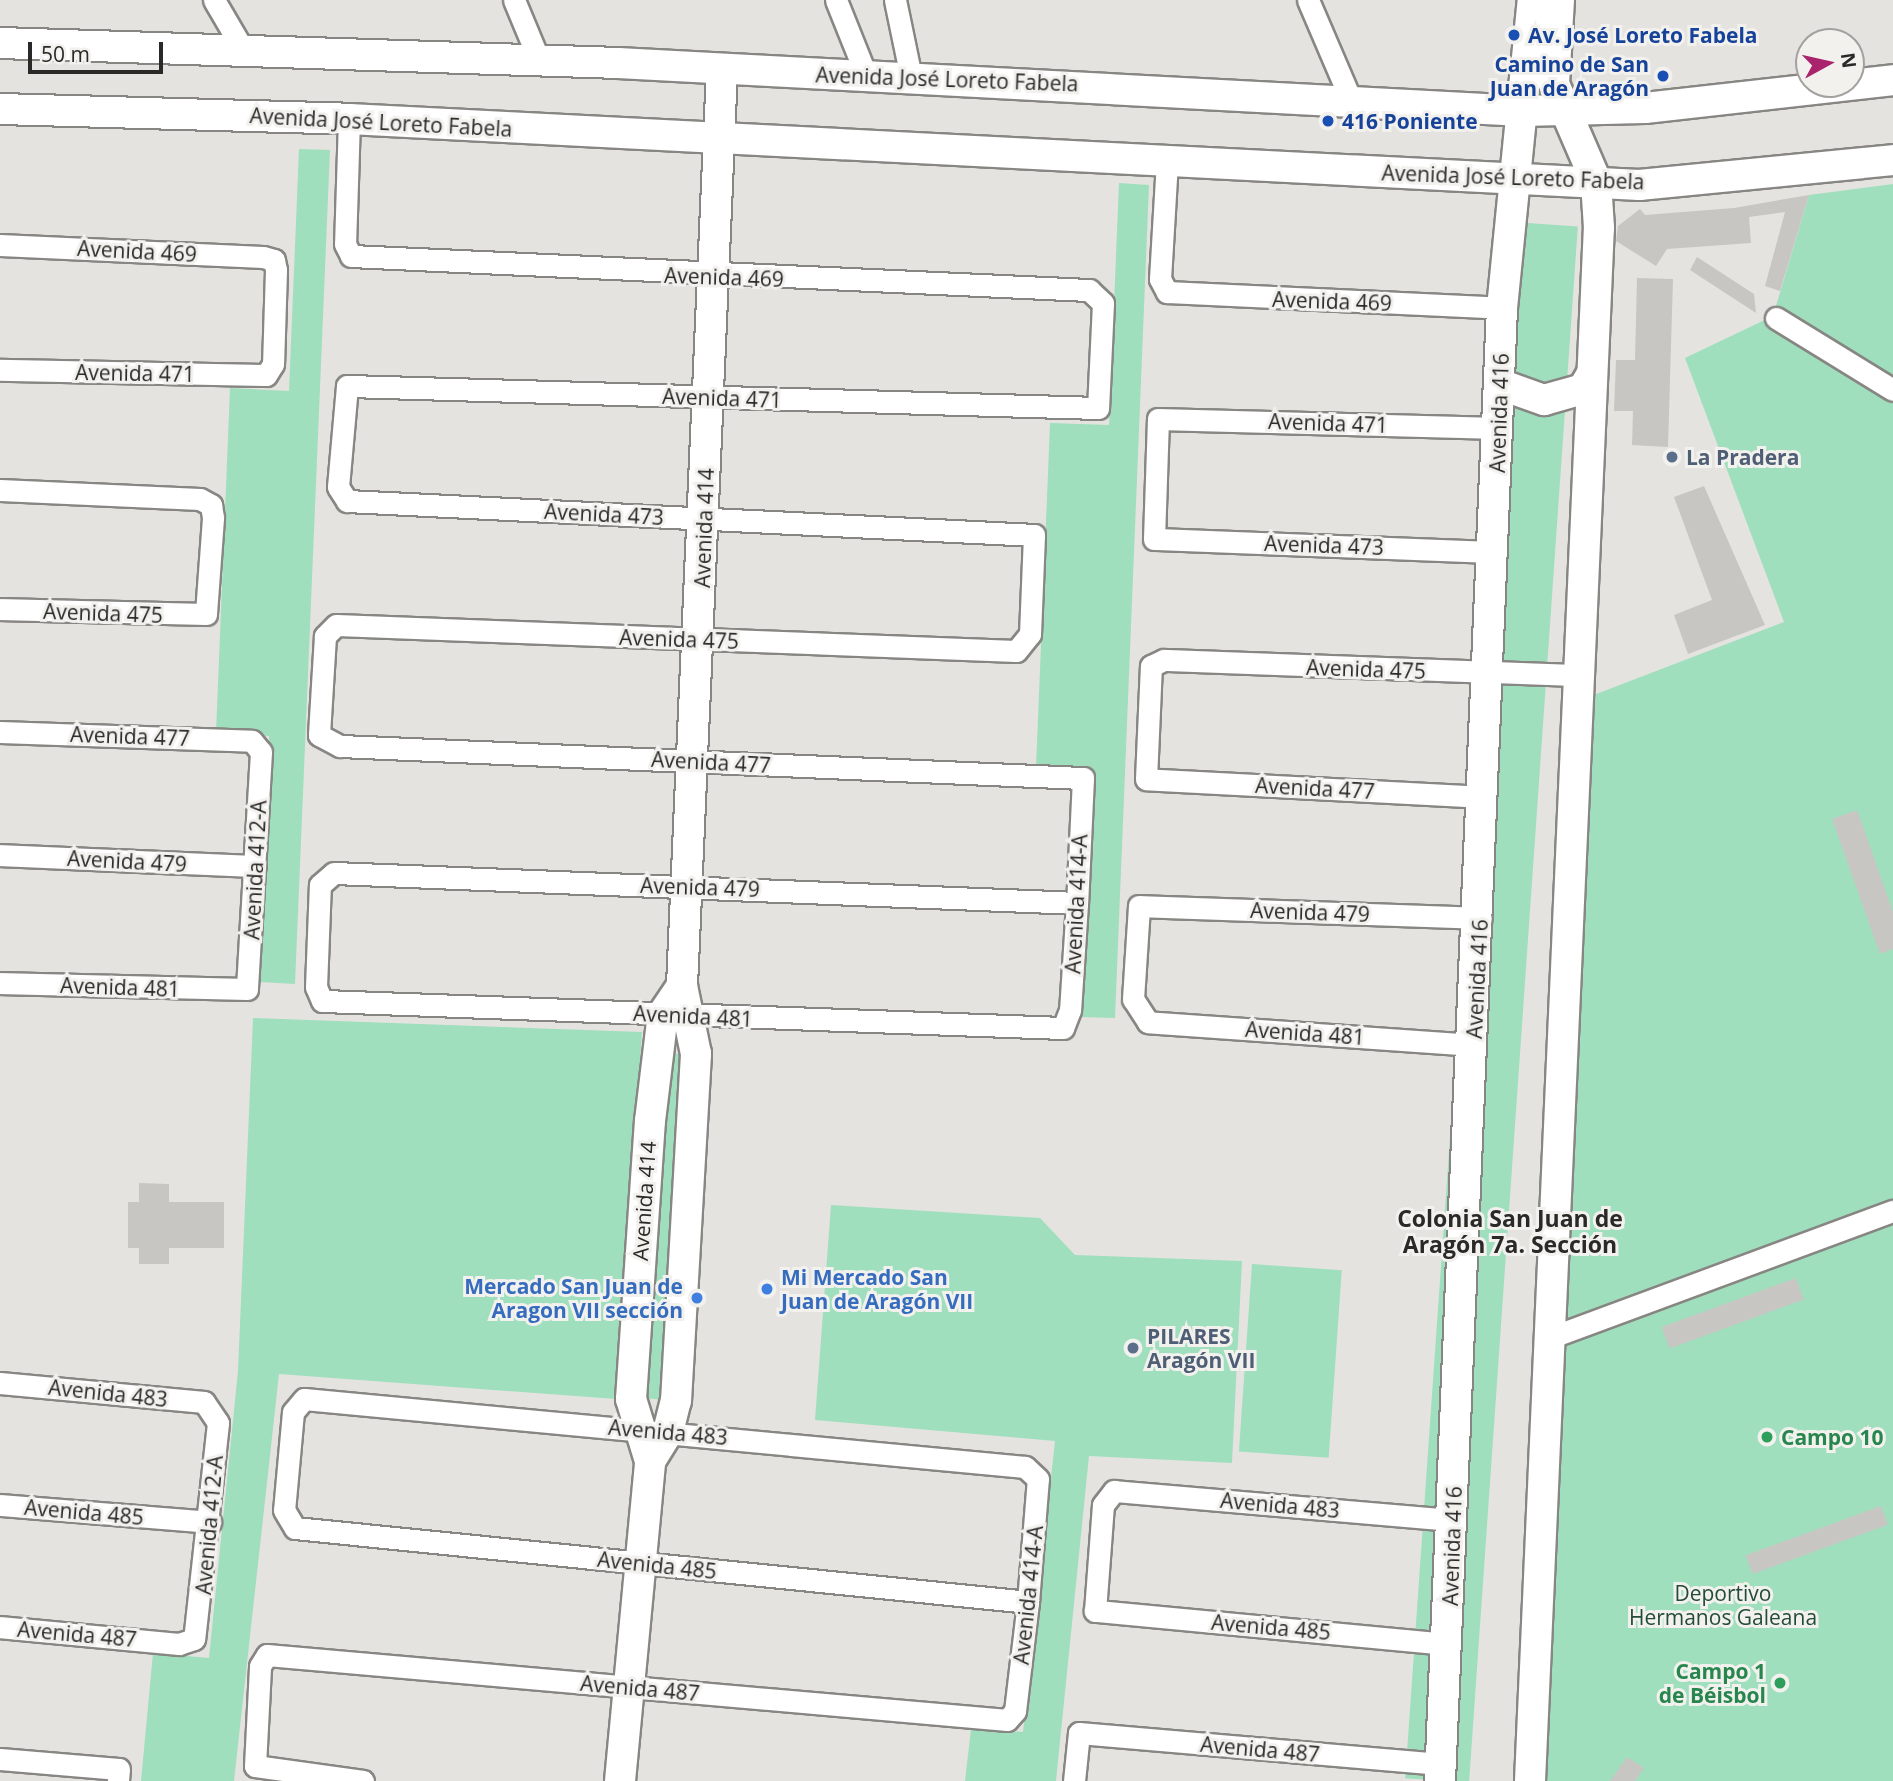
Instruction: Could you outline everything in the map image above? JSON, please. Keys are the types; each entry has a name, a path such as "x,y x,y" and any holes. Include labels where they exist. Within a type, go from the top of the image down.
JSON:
{"street":[{"path":"214,0 242,48"},
{"path":"514,0 539,60"},
{"path":"836,0 866,75"},
{"path":"895,0 911,77"},
{"path":"1308,0 1350,98"},
{"name":"Avenida 416","path":"1441,1773 1481,918 1502,308 1511,177 1523,111 1533,0"},
{"path":"1530,1781 1591,375 1596,181 1563,112 1554,84 1559,0"},
{"name":"Avenida José Loreto Fabela","path":"0,43 242,48 539,60 1350,98 1563,112 1893,80"},
{"name":"Avenida 414","path":"620,1781 650,1461 637,1429 633,1372 654,1065 677,1015 682,986 688,886 722,70"},
{"name":"Avenida José Loreto Fabela","path":"0,109 349,119 1639,185 1893,160"},
{"name":"Avenida 469","path":"349,119 348,254 713,277 1099,294 1098,408"},
{"name":"Avenida 469","path":"1167,161 1164,289 1502,308"},
{"name":"Avenida 469","path":"0,245 274,260 269,373"},
{"path":"1776,318 1893,390"},
{"name":"Avenida 471","path":"0,370 269,373"},
{"path":"1499,384 1544,400 1583,389 1591,375"},
{"name":"Avenida 471","path":"343,498 341,398 347,386 709,399 1098,408"},
{"name":"Avenida 471","path":"1154,539 1158,419 1498,428"},
{"name":"Avenida 475","path":"0,490 200,499 211,505 206,614 0,609"},
{"name":"Avenida 473","path":"343,498 704,520 1034,535 1025,646"},
{"name":"Avenida 473","path":"1154,539 1494,552"},
{"name":"Avenida 475","path":"340,746 319,735 331,626 1016,651 1025,646"},
{"name":"Avenida 475","path":"1146,779 1153,662 1578,675"},
{"name":"Avenida 477","path":"0,732 259,745"},
{"name":"Avenida 412-A","path":"240,990 250,984 259,745"},
{"name":"Avenida 477","path":"340,746 1083,778"},
{"name":"Avenida 414-A","path":"1063,1028 1077,903 1083,778"},
{"name":"Avenida 477","path":"1146,779 1484,797"},
{"name":"Avenida 479","path":"0,855 255,866"},
{"name":"Avenida 479","path":"322,1001 316,987 324,876 688,886 1077,903"},
{"name":"Avenida 479","path":"1138,1015 1139,906 1481,918"},
{"name":"Avenida 481","path":"0,983 240,990"},
{"name":"Avenida 481","path":"322,1001 1063,1028"},
{"name":"Avenida 414","path":"650,1461 668,1432 676,1401 693,1108 677,1015"},
{"name":"Avenida 481","path":"1138,1015 1148,1022 1474,1045"},
{"path":"1560,1334 1893,1211"},
{"name":"Avenida 483","path":"0,1383 204,1402 214,1410"},
{"name":"Avenida 483","path":"287,1522 298,1402 668,1432 1025,1467 1036,1474"},
{"name":"Avenida 412-A","path":"194,1639 210,1522 214,1410"},
{"name":"Avenida 414-A","path":"1012,1717 1028,1602 1036,1474"},
{"name":"Avenida 483","path":"1095,1611 1108,1493 1453,1520"},
{"name":"Avenida 485","path":"0,1504 210,1522"},
{"name":"Avenida 485","path":"287,1522 642,1563 1028,1602"},
{"name":"Avenida 485","path":"1095,1611 1447,1644"},
{"name":"Avenida 487","path":"0,1627 179,1644 194,1639"},
{"name":"Avenida 487","path":"363,1781 255,1766 260,1667 267,1655 1012,1717"},
{"name":"Avenida 487","path":"1074,1781 1079,1733 1441,1773"},
{"path":"0,1759 119,1775"}],"green space":[{"path":"299,149 330,150 295,984 259,982 269,736 216,733 230,388 289,391"},
{"path":"1119,183 1149,185 1115,1018 1079,1017 1089,771 1036,768 1050,423 1109,425"},
{"name":"Deportivo Hermanos Galeana","path":"1893,184 1893,1781 1546,1781 1591,696 1784,622 1685,358 1773,316 1809,195"},
{"path":"1514,222 1578,226 1469,1781 1405,1778"},
{"path":"253,1018 642,1032 616,1399 279,1374 234,1781 141,1781 153,1653 209,1658 238,1371"},
{"path":"659,1052 695,1056 664,1400 634,1397"},
{"path":"831,1205 1040,1218 1075,1255 1242,1261 1232,1463 1089,1456 1056,1781 965,1781 971,1729 1023,1732 1055,1441 815,1420"},
{"path":"1252,1264 1342,1270 1329,1458 1239,1452"}],"building":[{"path":"1809,195 1780,291 1765,286 1785,212 1749,217 1751,243 1667,249 1656,266 1616,241 1618,226 1640,209 1645,215 1734,208"},
{"path":"1697,257 1754,294 1756,313 1690,270"},
{"path":"1637,278 1673,279 1668,447 1632,445 1633,411 1614,411 1616,360 1635,360"},
{"path":"1704,486 1765,625 1688,654 1674,615 1712,600 1674,497"},
{"path":"1857,810 1893,912 1893,949 1880,954 1832,819"},
{"path":"139,1183 169,1184 169,1202 224,1202 224,1248 169,1248 169,1264 139,1264 139,1248 128,1248 128,1202 139,1202"},
{"path":"1796,1278 1804,1300 1669,1349 1662,1327"},
{"path":"1881,1506 1888,1525 1753,1574 1746,1555"},
{"path":"1627,1757 1644,1768 1635,1781 1610,1781"}],"place":[{"name":"Av. José Loreto Fabela","path":"1514,35"},
{"name":"Camino de San Juan de Aragón","path":"1663,76"},
{"name":"416 Poniente","path":"1328,121"},
{"name":"La Pradera","path":"1672,457"},
{"name":"Mi Mercado San Juan de Aragón VII","path":"767,1289"},
{"name":"Mercado San Juan de Aragon VII sección","path":"697,1298"},
{"name":"PILARES Aragón VII","path":"1133,1348"},
{"name":"Campo 10","path":"1767,1437"},
{"name":"Campo 1 de Béisbol","path":"1780,1683"}],"district":[{"name":"Colonia San Juan de Aragón 7a. Sección","path":"1510,1231"}]}
